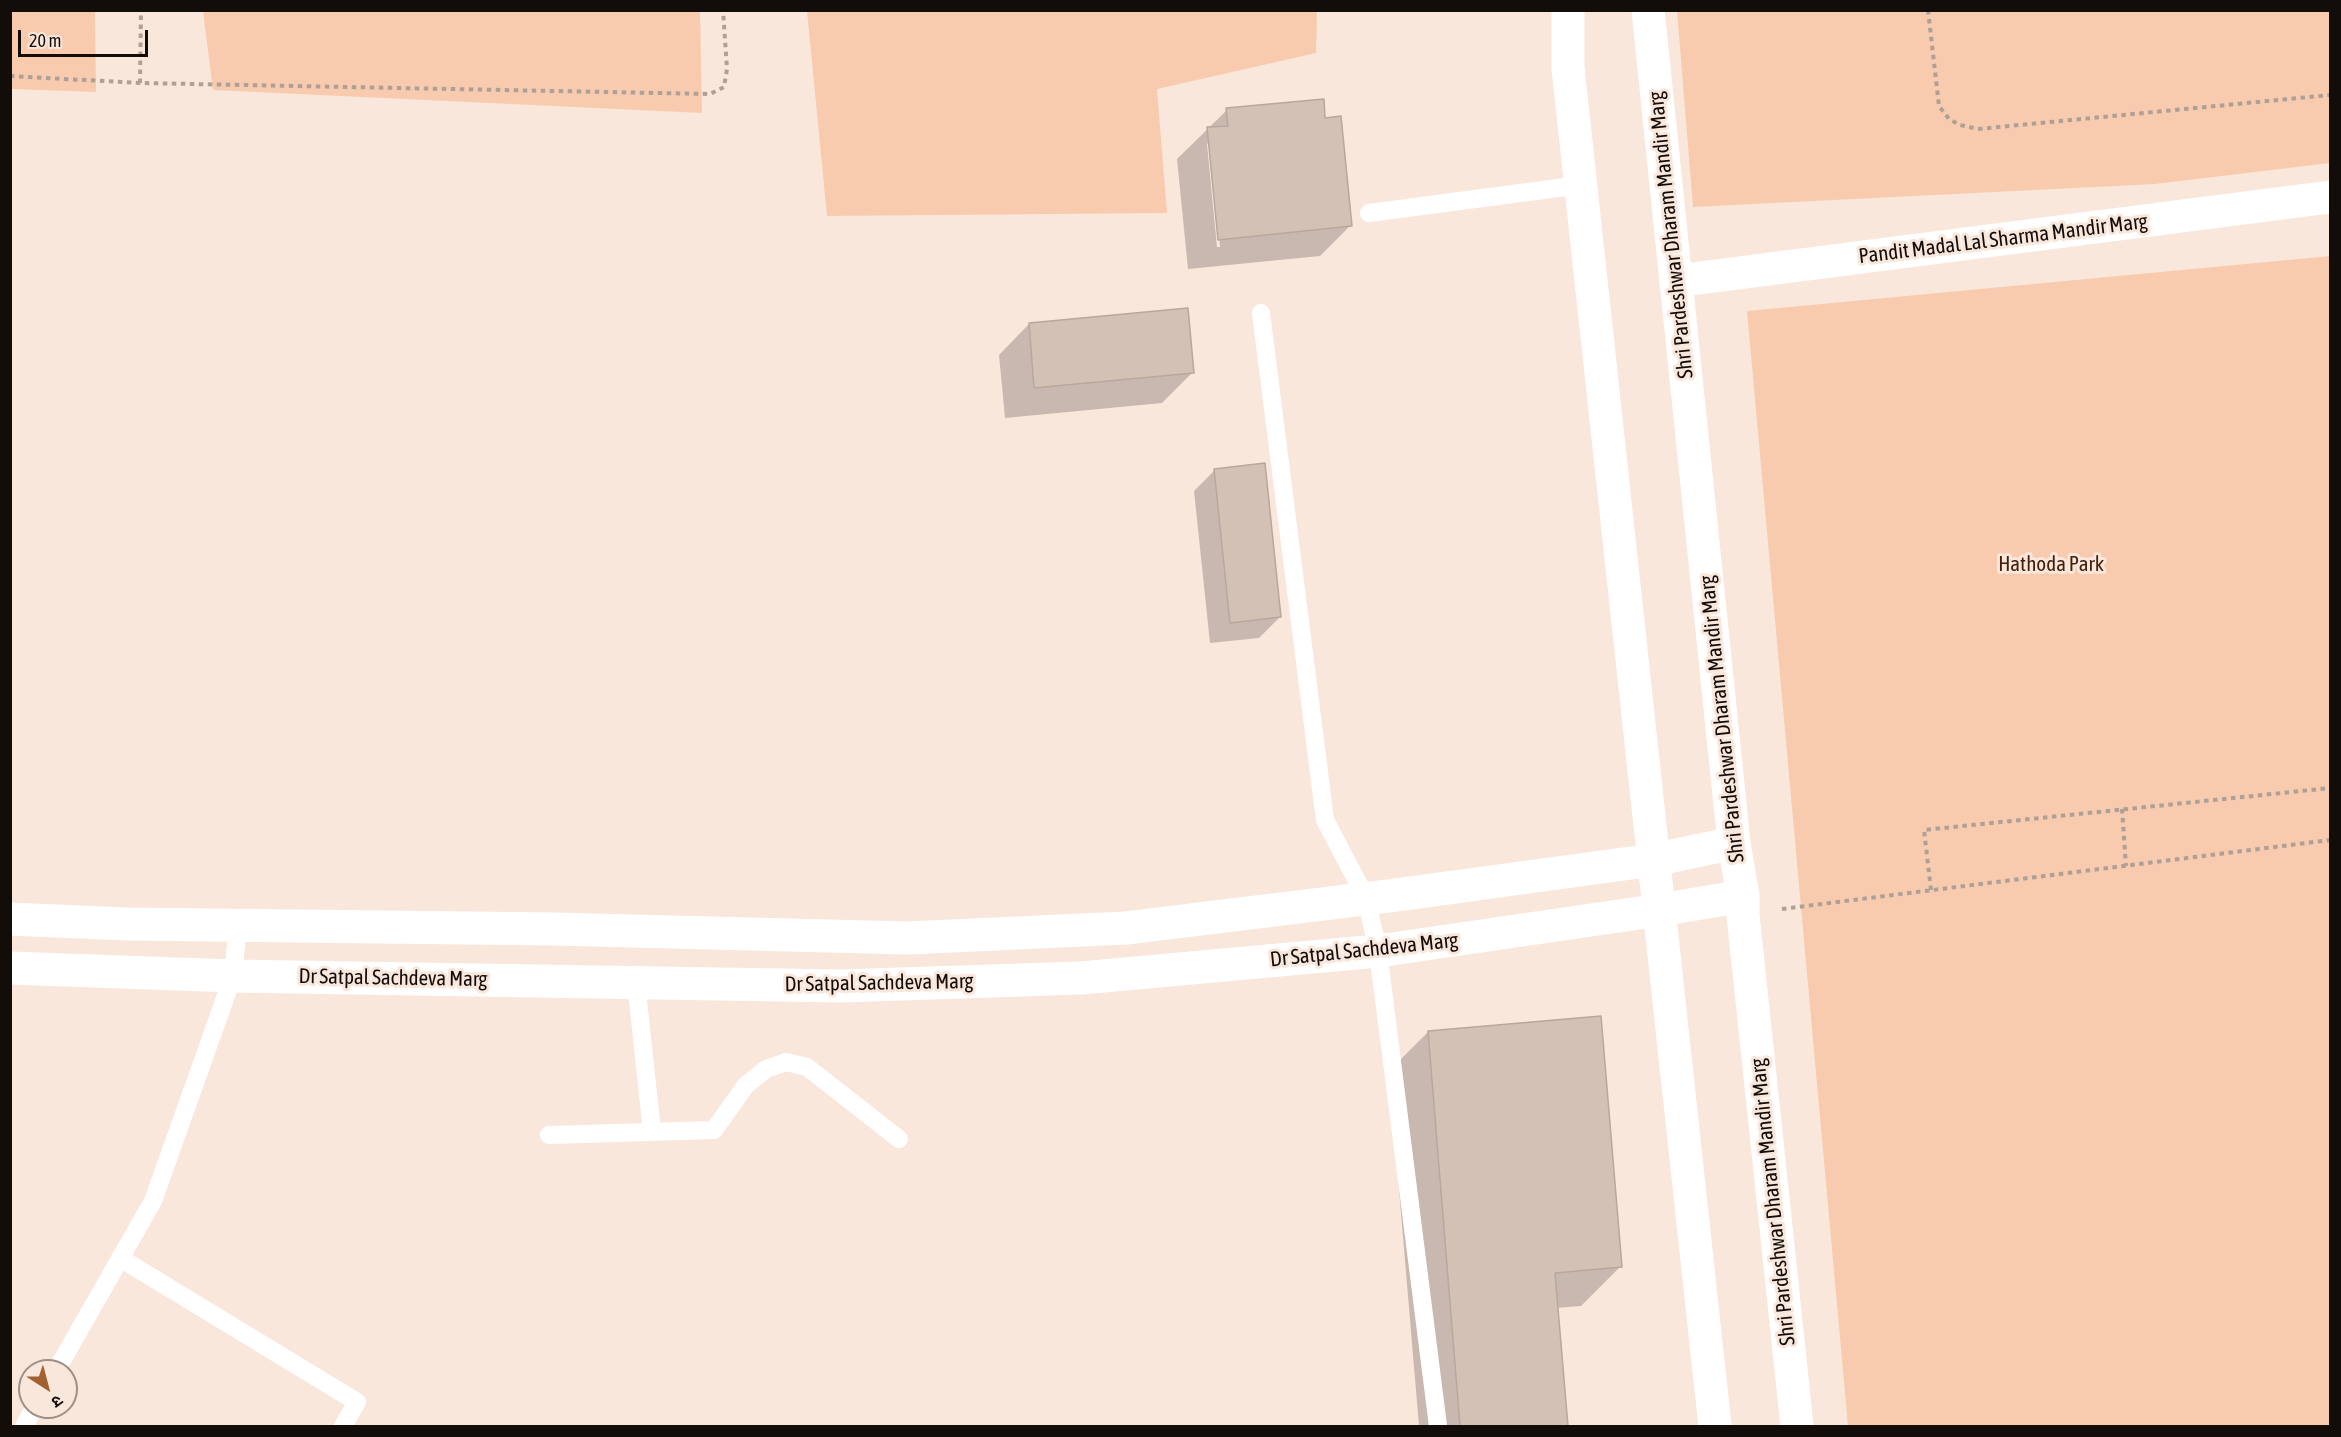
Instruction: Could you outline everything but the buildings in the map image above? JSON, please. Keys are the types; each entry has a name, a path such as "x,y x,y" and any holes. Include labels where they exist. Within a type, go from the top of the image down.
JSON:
{"street":[{"path":"1568,10 1568,68 1715,1426"},
{"name":"Shri Pardeshwar Dharam Mandir Marg","path":"1648,10 1797,1426"},
{"name":"Pandit Madal Lal Sharma Mandir Marg","path":"1676,281 2331,197"},
{"path":"10,919 238,926 554,929 908,938 1126,928 1653,860 1734,843"},
{"name":"Dr Satpal Sachdeva Marg","path":"10,968 233,976 841,986 1081,978 1378,951 1660,910 1743,905"}],"lane":[{"path":"1369,213 1581,185"},
{"path":"1261,313 1325,820 1366,898 1378,951 1438,1426"},
{"path":"63,1359 153,1201 233,976 238,926"},
{"path":"636,982 652,1131"},
{"path":"549,1135 714,1130 746,1085 766,1070 786,1062 807,1067 899,1139"},
{"path":"120,1258 357,1402 343,1426"}],"path":[{"path":"140,83 141,10"},
{"path":"10,76 140,83 710,94 724,87 727,69 723,10"},
{"path":"1928,10 1939,106 1949,119 1960,125 1978,129 2331,95"},
{"path":"1931,890 1924,830 2331,788"},
{"path":"2122,809 2126,866"},
{"path":"1743,905 1931,890 2331,840"}],"green space":[{"path":"11,10 95,11 96,92 11,89"},
{"path":"203,11 700,11 702,113 213,90"},
{"path":"807,11 1317,11 1316,53 1157,89 1167,213 827,216"},
{"path":"1677,11 2330,11 2330,163 2155,184 1693,207"},
{"name":"Hathoda Park","path":"2330,256 2330,1426 1848,1426 1747,311"}]}
